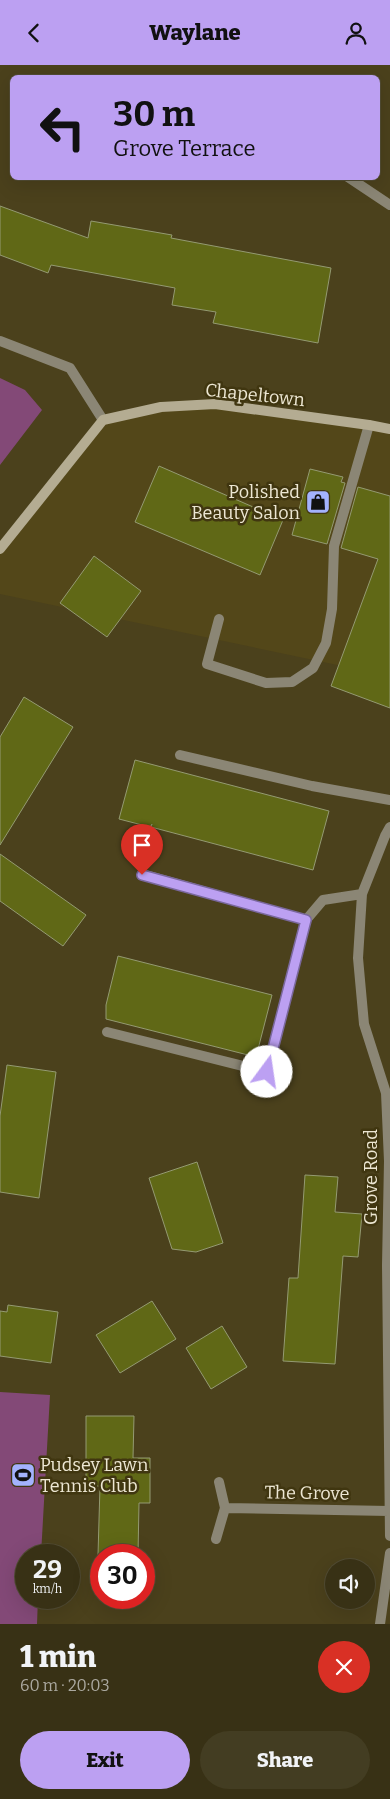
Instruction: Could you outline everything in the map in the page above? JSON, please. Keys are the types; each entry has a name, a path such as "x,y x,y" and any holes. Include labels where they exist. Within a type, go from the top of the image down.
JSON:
{"main road":[{"name":"Chapeltown","path":"103,420 161,407 215,404 390,429"},
{"path":"0,549 103,420"}],"street":[{"path":"352,180 390,205"},
{"path":"0,341 70,368 103,420"},
{"path":"219,619 207,664 266,683 292,682 313,668 326,643 332,609 334,547 369,425"},
{"path":"180,755 312,786 390,800"},
{"name":"Grove Road","path":"390,827 362,894 358,958 364,1023 386,1093 389,1161 390,1536"},
{"path":"142,875 306,920"},
{"path":"107,1032 267,1072 306,920 323,900 362,894"},
{"path":"216,1539 225,1508 219,1482"},
{"name":"The Grove","path":"225,1508 389,1511"},
{"path":"380,1624 390,1553"}],"shaded area":[{"path":"0,378 25,390 42,410 0,465"},
{"path":"215,404 388,429 390,423 390,676 0,594 0,549 103,420"},
{"name":"Pudsey Lawn Tennis Club","path":"0,1392 50,1395 42,1544 15,1544 15,1609 38,1609 37,1624 0,1624"}],"building":[{"path":"0,206 88,238 91,221 172,235 171,238 331,268 318,343 213,323 216,312 172,305 175,288 51,265 48,273 0,255"},
{"path":"159,466 283,520 260,575 135,522"},
{"path":"310,469 343,477 341,482 345,483 327,544 292,535"},
{"path":"358,487 390,496 390,708 331,686 378,559 341,548"},
{"path":"94,556 141,591 107,637 60,603"},
{"path":"24,697 73,727 0,845 0,737"},
{"path":"135,760 329,811 313,870 151,827 152,824 150,827 119,819"},
{"path":"0,854 86,915 63,946 0,901"},
{"path":"118,956 272,995 256,1057 106,1019 106,1005"},
{"path":"7,1065 56,1072 39,1198 0,1192 0,1116"},
{"path":"197,1162 223,1243 196,1252 172,1249 149,1178"},
{"path":"305,1175 338,1177 335,1212 362,1214 358,1257 343,1256 335,1364 283,1361 289,1278 298,1278"},
{"path":"152,1301 176,1339 120,1373 96,1335"},
{"path":"8,1305 58,1312 51,1363 0,1356 0,1311 7,1312"},
{"path":"222,1326 247,1367 211,1389 186,1348"},
{"path":"86,1416 134,1416 133,1458 150,1458 150,1503 139,1503 138,1544 98,1544 100,1486 86,1486"}],"place":[{"name":"Polished Beauty Salon","path":"318,502"},
{"name":"Pudsey Lawn Tennis Club","path":"23,1475"}],"route":[{"path":"142,875 306,920 267,1072"}]}
